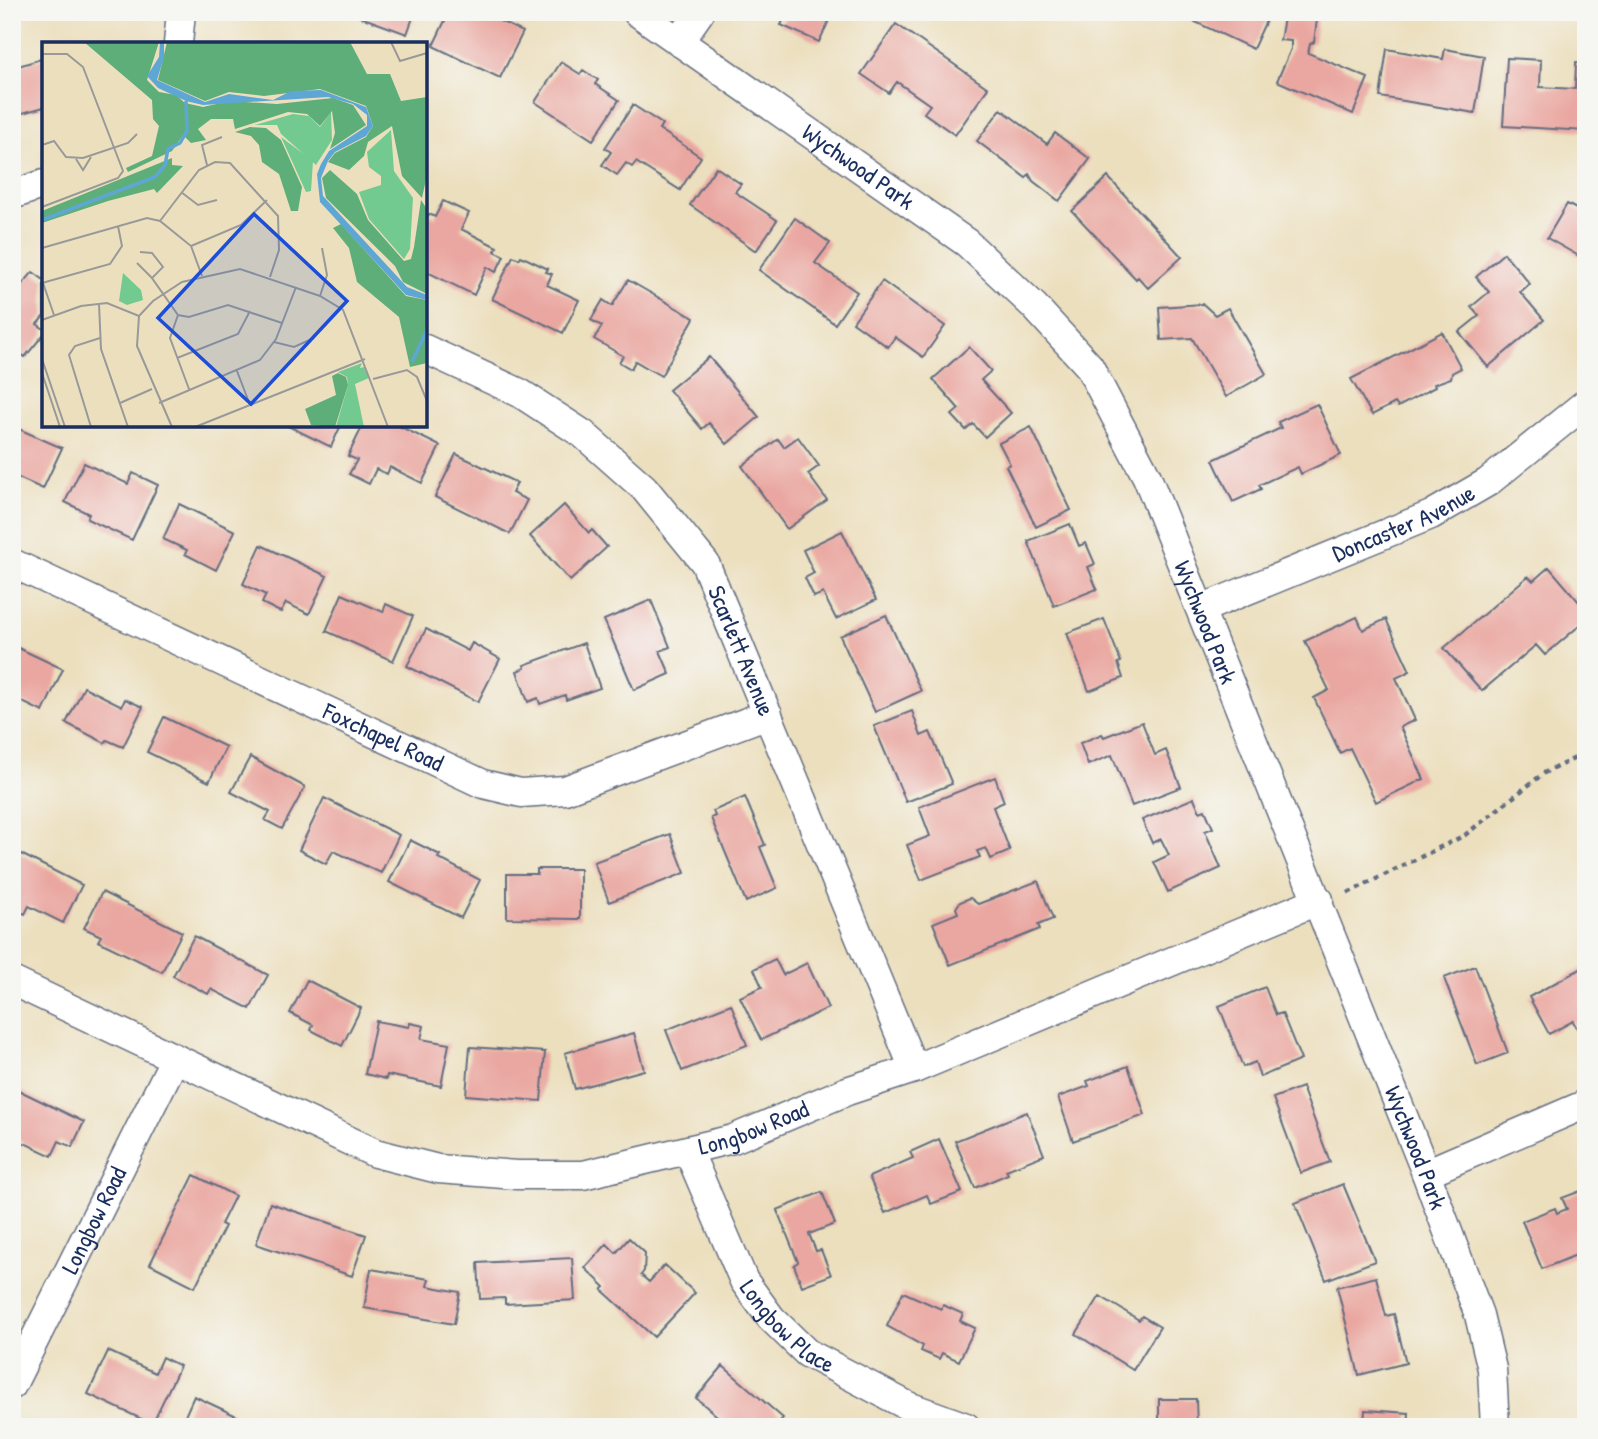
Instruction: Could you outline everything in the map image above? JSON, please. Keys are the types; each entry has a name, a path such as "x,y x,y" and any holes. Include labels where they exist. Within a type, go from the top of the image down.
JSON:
{"street":[{"path":"177,42 181,12"},
{"name":"Wychwood Park","path":"637,12 967,243 1034,306 1089,366 1147,477 1426,1172 1479,1315 1492,1369 1495,1427"},
{"path":"680,42 700,12"},
{"path":"12,195 42,185"},
{"name":"Scarlett Avenue","path":"427,350 520,393 583,434 644,488 705,563 914,1069"},
{"name":"Doncaster Avenue","path":"1201,609 1431,515 1488,482 1586,404"},
{"name":"Foxchapel Road","path":"12,564 484,784 521,793 565,790 768,714"},
{"name":"Longbow Road","path":"12,981 375,1153 438,1169 517,1175 583,1175 733,1139 848,1091 914,1069 1319,900"},
{"name":"Longbow Road","path":"12,1384 175,1058"},
{"path":"1426,1172 1586,1104"},
{"name":"Longbow Place","path":"688,1150 744,1281 771,1318 807,1353 908,1406 965,1427"}],"path":[{"path":"1348,893 1465,835 1544,773 1586,753"}],"building":[{"path":"347,12 415,12 407,34"},
{"path":"449,12 481,12 523,32 500,78 433,46"},
{"path":"787,12 833,12 819,42 781,25"},
{"path":"1192,12 1270,12 1253,49 1189,19"},
{"path":"1285,12 1318,12 1314,42 1310,44 1308,53 1368,78 1353,114 1277,81 1291,49 1291,41 1280,40"},
{"path":"896,24 988,88 955,135 924,113 930,105 897,82 889,93 861,74"},
{"path":"1387,49 1443,59 1445,49 1484,56 1475,113 1380,97"},
{"path":"1507,58 1541,60 1540,87 1575,89 1576,62 1586,63 1586,131 1503,126"},
{"path":"42,59 42,108 12,116 12,68"},
{"path":"561,62 580,74 583,70 598,80 595,84 619,100 593,140 535,102"},
{"path":"633,105 662,124 659,129 701,157 680,190 636,162 632,167 626,163 617,175 602,165 611,152 605,148"},
{"path":"1001,109 1047,144 1055,133 1090,159 1059,201 1033,181 1029,174 1026,178 977,141"},
{"path":"716,167 741,184 735,192 777,220 756,251 690,205"},
{"path":"1108,177 1182,257 1148,288 1138,277 1136,279 1072,211"},
{"path":"443,201 469,213 461,229 497,247 495,251 504,256 496,272 487,267 474,295 427,272 427,218 429,214 435,217"},
{"path":"1567,204 1586,214 1586,260 1547,238"},
{"path":"795,218 830,243 815,263 857,292 835,324 759,270"},
{"path":"1504,253 1530,284 1520,292 1544,320 1488,367 1459,332 1479,316 1471,307 1489,292 1476,277"},
{"path":"513,256 519,259 521,256 548,269 546,272 552,274 547,285 579,300 563,333 492,299"},
{"path":"33,272 42,279 42,318 37,324 42,328 42,336 25,357 12,347 12,296"},
{"path":"628,280 694,318 661,376 635,361 631,369 619,362 623,356 594,339 602,326 591,320 603,300 612,306"},
{"path":"882,281 945,326 923,357 895,337 888,347 853,322"},
{"path":"1203,304 1215,315 1228,308 1266,374 1226,397 1192,338 1161,340 1159,307"},
{"path":"1442,332 1461,368 1452,373 1451,378 1434,384 1435,387 1398,407 1395,403 1372,415 1351,379"},
{"path":"969,347 991,371 981,380 1011,413 985,437 973,424 966,430 952,415 959,409 933,379"},
{"path":"709,357 759,417 727,444 709,423 702,429 669,390"},
{"path":"1317,404 1341,455 1301,474 1298,467 1259,485 1261,489 1233,502 1213,460 1281,428 1278,422"},
{"path":"12,426 62,448 43,489 12,475"},
{"path":"290,427 340,427 331,447"},
{"path":"362,427 401,427 440,446 422,483 390,467 387,474 376,469 369,484 349,474 357,460 348,456"},
{"path":"1031,427 1071,510 1036,527 1006,466 1010,464 999,443"},
{"path":"798,437 819,466 808,474 827,500 787,529 742,466 778,439 784,447"},
{"path":"456,454 517,483 512,493 527,500 510,534 435,497"},
{"path":"84,463 128,484 133,473 158,485 132,540 87,519 89,514 65,502"},
{"path":"179,504 235,531 216,570 185,554 187,550 163,539"},
{"path":"564,505 589,533 592,530 607,547 570,581 530,536"},
{"path":"1070,524 1079,546 1086,543 1095,564 1088,567 1097,589 1054,606 1028,541"},
{"path":"842,531 876,600 836,619 823,593 814,597 805,578 814,573 803,550"},
{"path":"261,545 327,576 309,614 286,603 281,612 278,611 262,603 266,595 243,584"},
{"path":"1549,567 1586,610 1586,620 1545,655 1536,645 1482,691 1444,648 1528,576 1533,581"},
{"path":"342,594 383,612 386,604 413,616 393,661 326,631"},
{"path":"651,600 670,647 660,651 670,674 634,690 604,620"},
{"path":"886,615 921,691 875,712 840,636"},
{"path":"1357,617 1363,630 1386,619 1410,671 1396,678 1415,720 1400,727 1424,779 1376,802 1350,748 1340,753 1314,698 1329,690 1305,641"},
{"path":"1104,619 1121,662 1118,663 1123,678 1089,691 1067,633"},
{"path":"426,629 468,651 472,643 500,659 478,702 407,666"},
{"path":"584,643 600,688 566,700 565,695 540,704 538,698 528,702 517,671 525,668 524,665"},
{"path":"12,645 63,669 43,712 12,697"},
{"path":"84,687 122,706 125,699 143,707 123,747 107,740 105,743 66,723"},
{"path":"912,711 921,736 930,732 952,784 906,802 874,726"},
{"path":"164,717 226,747 209,782 147,752"},
{"path":"1142,722 1155,755 1166,750 1181,787 1132,806 1112,755 1088,765 1080,743"},
{"path":"250,757 305,787 282,829 265,820 270,812 231,792"},
{"path":"995,777 1004,802 993,807 1010,851 991,859 986,848 977,851 980,857 921,880 907,845 930,836 919,807"},
{"path":"745,797 765,845 760,847 777,888 746,902 711,818 715,816 713,811"},
{"path":"324,798 399,835 381,873 333,851 326,864 299,850"},
{"path":"1194,798 1200,812 1205,810 1213,828 1205,831 1221,868 1168,892 1154,862 1169,855 1161,839 1152,843 1142,820"},
{"path":"670,834 685,873 609,902 594,862"},
{"path":"410,840 480,880 461,918 389,882"},
{"path":"15,851 82,885 63,923 29,906 25,914 12,908 12,856"},
{"path":"537,869 580,869 580,919 507,918 507,874 537,874"},
{"path":"1038,881 1053,919 1038,925 1040,929 950,965 933,923 958,913 956,908 960,902 970,898 978,904"},
{"path":"102,892 182,932 162,972 98,941 101,936 84,928"},
{"path":"194,936 268,975 250,1009 211,989 208,994 173,976"},
{"path":"775,959 783,975 807,963 828,1008 761,1040 740,997 762,987 754,969"},
{"path":"1475,966 1508,1053 1477,1065 1444,978"},
{"path":"1586,966 1586,1028 1579,1032 1573,1021 1549,1034 1529,997"},
{"path":"307,980 361,1008 342,1046 311,1030 313,1025 290,1013"},
{"path":"1265,987 1276,1015 1282,1013 1301,1060 1260,1077 1255,1062 1243,1067 1219,1006"},
{"path":"731,1004 747,1045 682,1071 666,1030"},
{"path":"376,1021 409,1027 410,1023 424,1026 421,1039 449,1044 441,1086 387,1075 386,1079 365,1074"},
{"path":"634,1033 644,1070 575,1089 565,1053"},
{"path":"470,1047 545,1052 541,1101 466,1095"},
{"path":"1128,1066 1145,1115 1073,1141 1058,1097 1089,1086 1087,1081"},
{"path":"12,1087 84,1122 72,1147 59,1141 52,1156 16,1139 12,1147"},
{"path":"1302,1087 1330,1162 1301,1173 1273,1098"},
{"path":"1027,1112 1044,1155 1006,1170 1008,1174 975,1188 955,1141"},
{"path":"939,1139 962,1192 931,1204 927,1195 885,1213 869,1177 913,1158 910,1152"},
{"path":"194,1175 235,1196 221,1224 225,1226 195,1287 150,1264"},
{"path":"1343,1184 1375,1261 1326,1280 1295,1203"},
{"path":"1586,1189 1586,1251 1542,1269 1522,1221 1555,1208 1557,1213 1567,1209 1562,1198"},
{"path":"822,1192 835,1224 809,1234 816,1251 821,1250 831,1275 802,1286 794,1265 798,1262 777,1210"},
{"path":"270,1203 366,1235 352,1276 256,1244"},
{"path":"629,1238 645,1253 644,1271 641,1275 649,1282 665,1265 695,1293 654,1337 602,1290 605,1287 585,1268 607,1244 616,1253"},
{"path":"572,1258 575,1300 505,1304 505,1298 480,1299 478,1263"},
{"path":"371,1269 429,1279 427,1286 460,1292 454,1324 364,1308"},
{"path":"1376,1277 1386,1316 1394,1314 1406,1363 1359,1375 1337,1287"},
{"path":"903,1292 941,1309 943,1305 963,1314 960,1321 975,1328 959,1361 942,1353 939,1359 921,1351 923,1346 887,1326"},
{"path":"1100,1296 1139,1320 1142,1316 1160,1327 1133,1370 1076,1334"},
{"path":"108,1351 155,1373 162,1357 180,1366 152,1424 88,1394"},
{"path":"723,1366 783,1418 775,1427 717,1427 723,1421 696,1398"},
{"path":"194,1396 260,1427 180,1427"},
{"path":"1159,1399 1196,1399 1197,1427 1159,1427"},
{"path":"1365,1410 1409,1413 1408,1427 1364,1427"}]}
